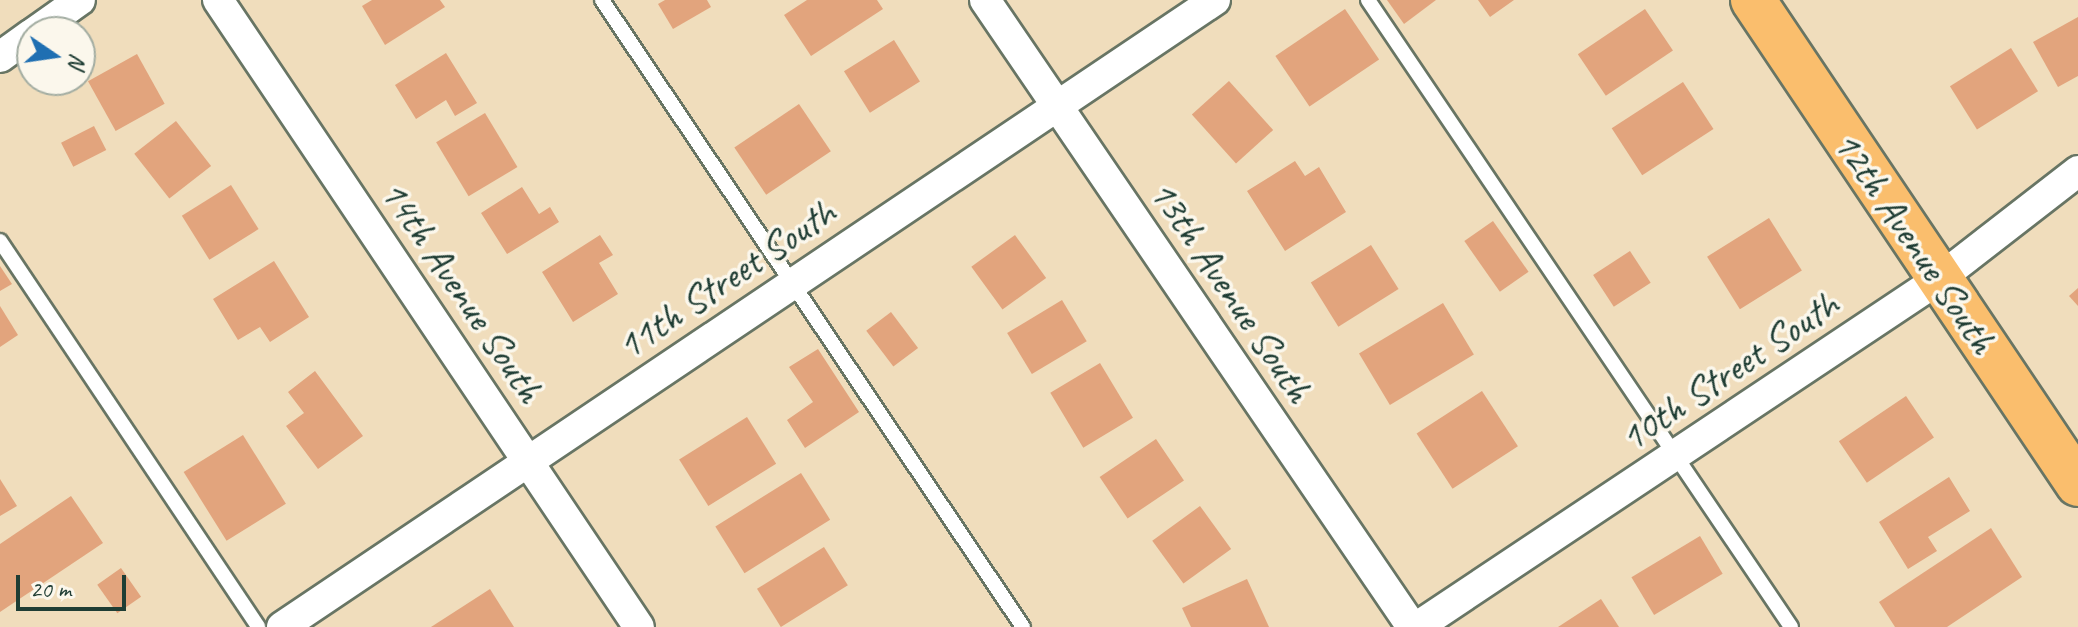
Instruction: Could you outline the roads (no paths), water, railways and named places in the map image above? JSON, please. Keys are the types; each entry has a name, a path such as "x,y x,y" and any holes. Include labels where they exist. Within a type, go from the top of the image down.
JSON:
{"main road":[{"name":"12th Avenue South","path":"1753,0 2078,484"}],"street":[{"path":"58,16 80,0"},
{"name":"14th Avenue South","path":"218,0 639,627"},
{"name":"13th Avenue South","path":"985,0 1414,627"},
{"name":"11th Street South","path":"282,627 1215,0"},
{"name":"10th Street South","path":"1414,627 1939,279 2078,171"}],"lane":[{"path":"602,0 1023,627"},
{"path":"1368,0 1791,627"},
{"path":"0,241 258,627"}]}
